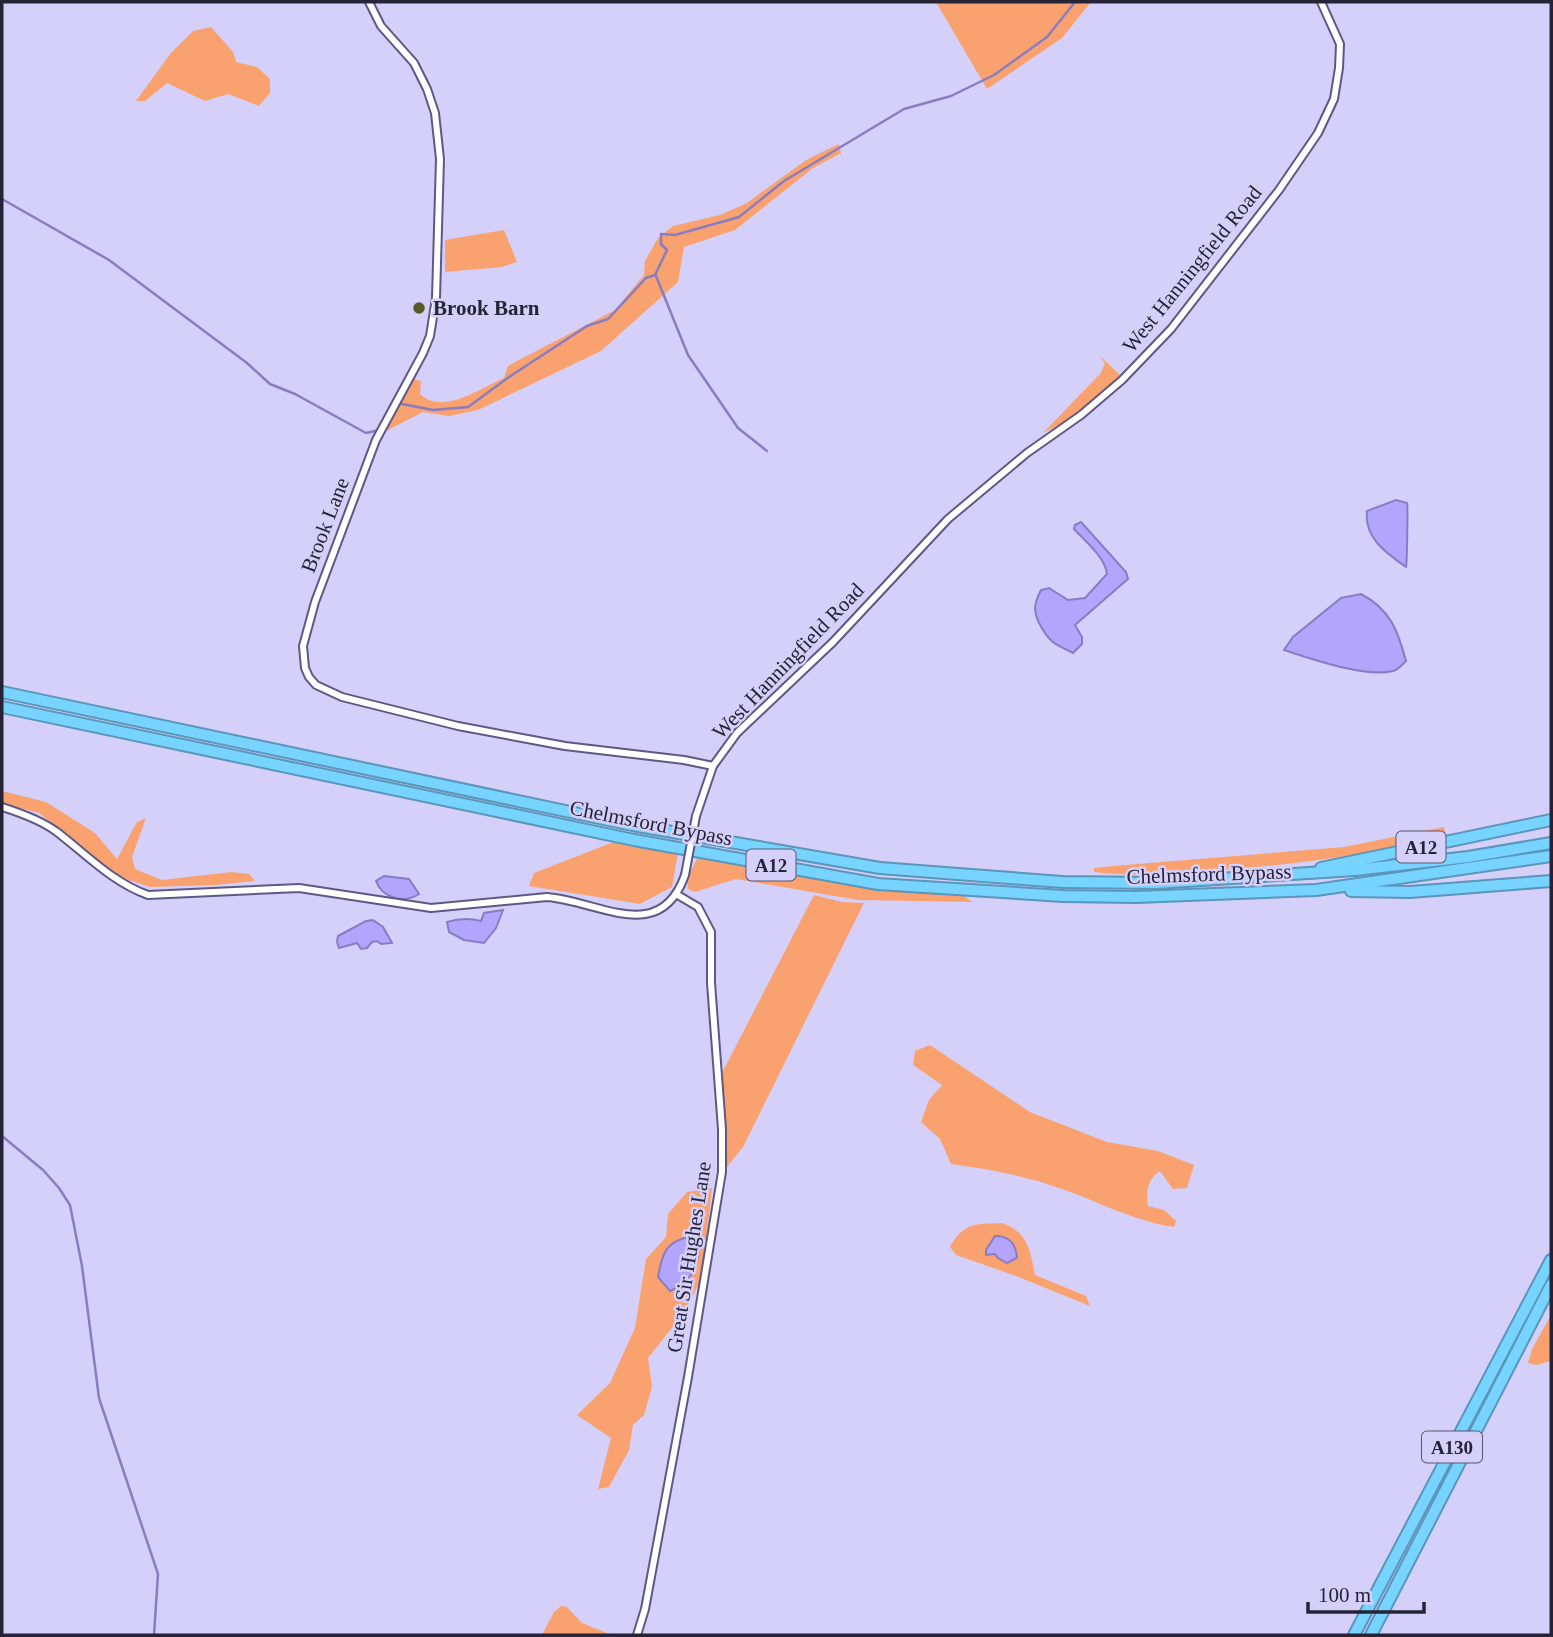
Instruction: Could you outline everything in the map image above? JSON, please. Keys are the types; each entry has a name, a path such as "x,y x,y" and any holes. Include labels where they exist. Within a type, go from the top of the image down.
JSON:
{"highway":[{"name":"Chelmsford Bypass","path":"2,692 632,825 880,868 1062,882 1156,883 1291,875 1468,857 1551,842"},
{"name":"Chelmsford Bypass","path":"2,707 634,841 878,884 1063,896 1136,897 1317,890 1551,856"},
{"name":"A12","path":"1291,875 1551,820"},
{"name":"A12","path":"1317,890 1409,892 1551,881"},
{"name":"A130","path":"1354,1635 1551,1261"},
{"name":"A130","path":"1371,1635 1551,1285"}],"street":[{"name":"Brook Lane","path":"369,2 381,26 414,63 435,113 440,159 436,298 430,336 376,440 315,602 303,646 305,668 309,677 316,685 342,697 458,726 565,746 713,766"},
{"name":"West Hanningfield Road","path":"2,807 26,815 55,831 100,869 128,888 148,895 299,888 430,908 547,897 638,916 663,908 676,894 685,875 696,816 713,766 737,733 833,642 928,538 1027,453 1081,415 1122,380 1171,329 1279,190 1318,133 1334,99 1340,44 1321,2"},
{"name":"Great Sir Hughes Lane","path":"637,1635 645,1609 686,1391 722,1172 711,932 698,907 676,894"}],"shaded area":[{"path":"936,2 1091,2 1062,38 987,89"},
{"path":"211,27 233,52 236,62 257,67 270,79 270,93 259,106 228,94 205,101 167,83 145,101 136,101 170,54 193,31"},
{"path":"839,144 841,153 813,168 735,230 684,247 678,282 601,351 478,410 449,416 423,412 384,432 412,379 421,381 420,394 439,402 462,398 504,378 508,366 615,310 644,275 645,261 658,238 673,226 720,215 747,203 806,160"},
{"path":"504,230 517,262 502,267 445,272 445,240"},
{"path":"1100,356 1122,377 1085,409 1043,433 1100,374 1105,364"},
{"path":"1396,500 1407,503 1406,567 1378,544 1367,521 1367,511"},
{"path":"1081,522 1126,572 1128,579 1075,625 1082,637 1082,644 1073,653 1049,639 1039,623 1035,607 1041,590 1049,588 1068,600 1085,598 1107,574 1099,555 1074,529 1075,525"},
{"path":"1361,594 1386,614 1396,631 1406,661 1398,668 1381,672 1354,670 1284,650 1293,637 1341,598"},
{"path":"2,791 46,802 95,833 117,859 137,822 146,818 132,857 135,869 162,880 232,872 249,874 255,881 150,887 120,877 39,813 2,803"},
{"path":"1444,827 1446,836 1387,849 1297,863 1164,874 1094,872 1094,868 1113,866 1344,847"},
{"path":"616,841 678,853 672,887 640,904 529,886 534,873"},
{"path":"698,857 868,887 964,896 973,902 858,900 736,879 695,892 688,889 687,878"},
{"path":"384,876 409,879 419,894 407,899 388,895 376,881"},
{"path":"814,895 842,902 864,903 743,1147 727,1167 722,1145 722,1073"},
{"path":"503,910 496,928 484,943 464,940 449,932 447,922 464,919 481,921 484,913"},
{"path":"373,920 383,927 392,943 381,944 377,941 367,948 361,949 357,943 339,948 338,936"},
{"path":"930,1045 1030,1112 1107,1142 1158,1151 1194,1165 1187,1188 1173,1189 1160,1171 1148,1186 1148,1206 1164,1210 1176,1221 1174,1227 1131,1216 1035,1180 951,1164 940,1139 921,1122 929,1100 942,1085 913,1065 915,1051"},
{"path":"712,1188 702,1278 683,1314 648,1358 652,1387 644,1415 633,1425 629,1450 609,1487 598,1489 611,1438 577,1415 610,1383 635,1328 646,1259 666,1237 668,1214 687,1192"},
{"path":"1002,1223 1023,1237 1035,1275 1086,1296 1090,1306 956,1255 950,1247 960,1233 972,1226"},
{"path":"691,1236 699,1249 697,1263 687,1280 670,1291 658,1277 664,1255 670,1245"},
{"path":"995,1236 1005,1237 1011,1242 1017,1258 1007,1263 995,1254 986,1255 986,1250"},
{"path":"1551,1315 1551,1361 1536,1365 1528,1363 1532,1349"},
{"path":"561,1606 567,1607 582,1623 612,1635 542,1635 554,1612"}],"waterway":[{"path":"397,403 433,410 468,407 587,326 608,319 646,278 655,275 667,250 661,244 661,234 675,235 739,217 784,181 904,109 951,96 994,75 1047,37 1075,2"},
{"path":"2,199 109,260 247,363 270,384 295,394 366,433 379,430"},
{"path":"656,276 688,355 738,428 767,451"},
{"path":"2,1136 43,1170 70,1205 82,1266 99,1398 158,1574 154,1635"}],"place":[{"name":"Brook Barn","path":"419,308"}]}
